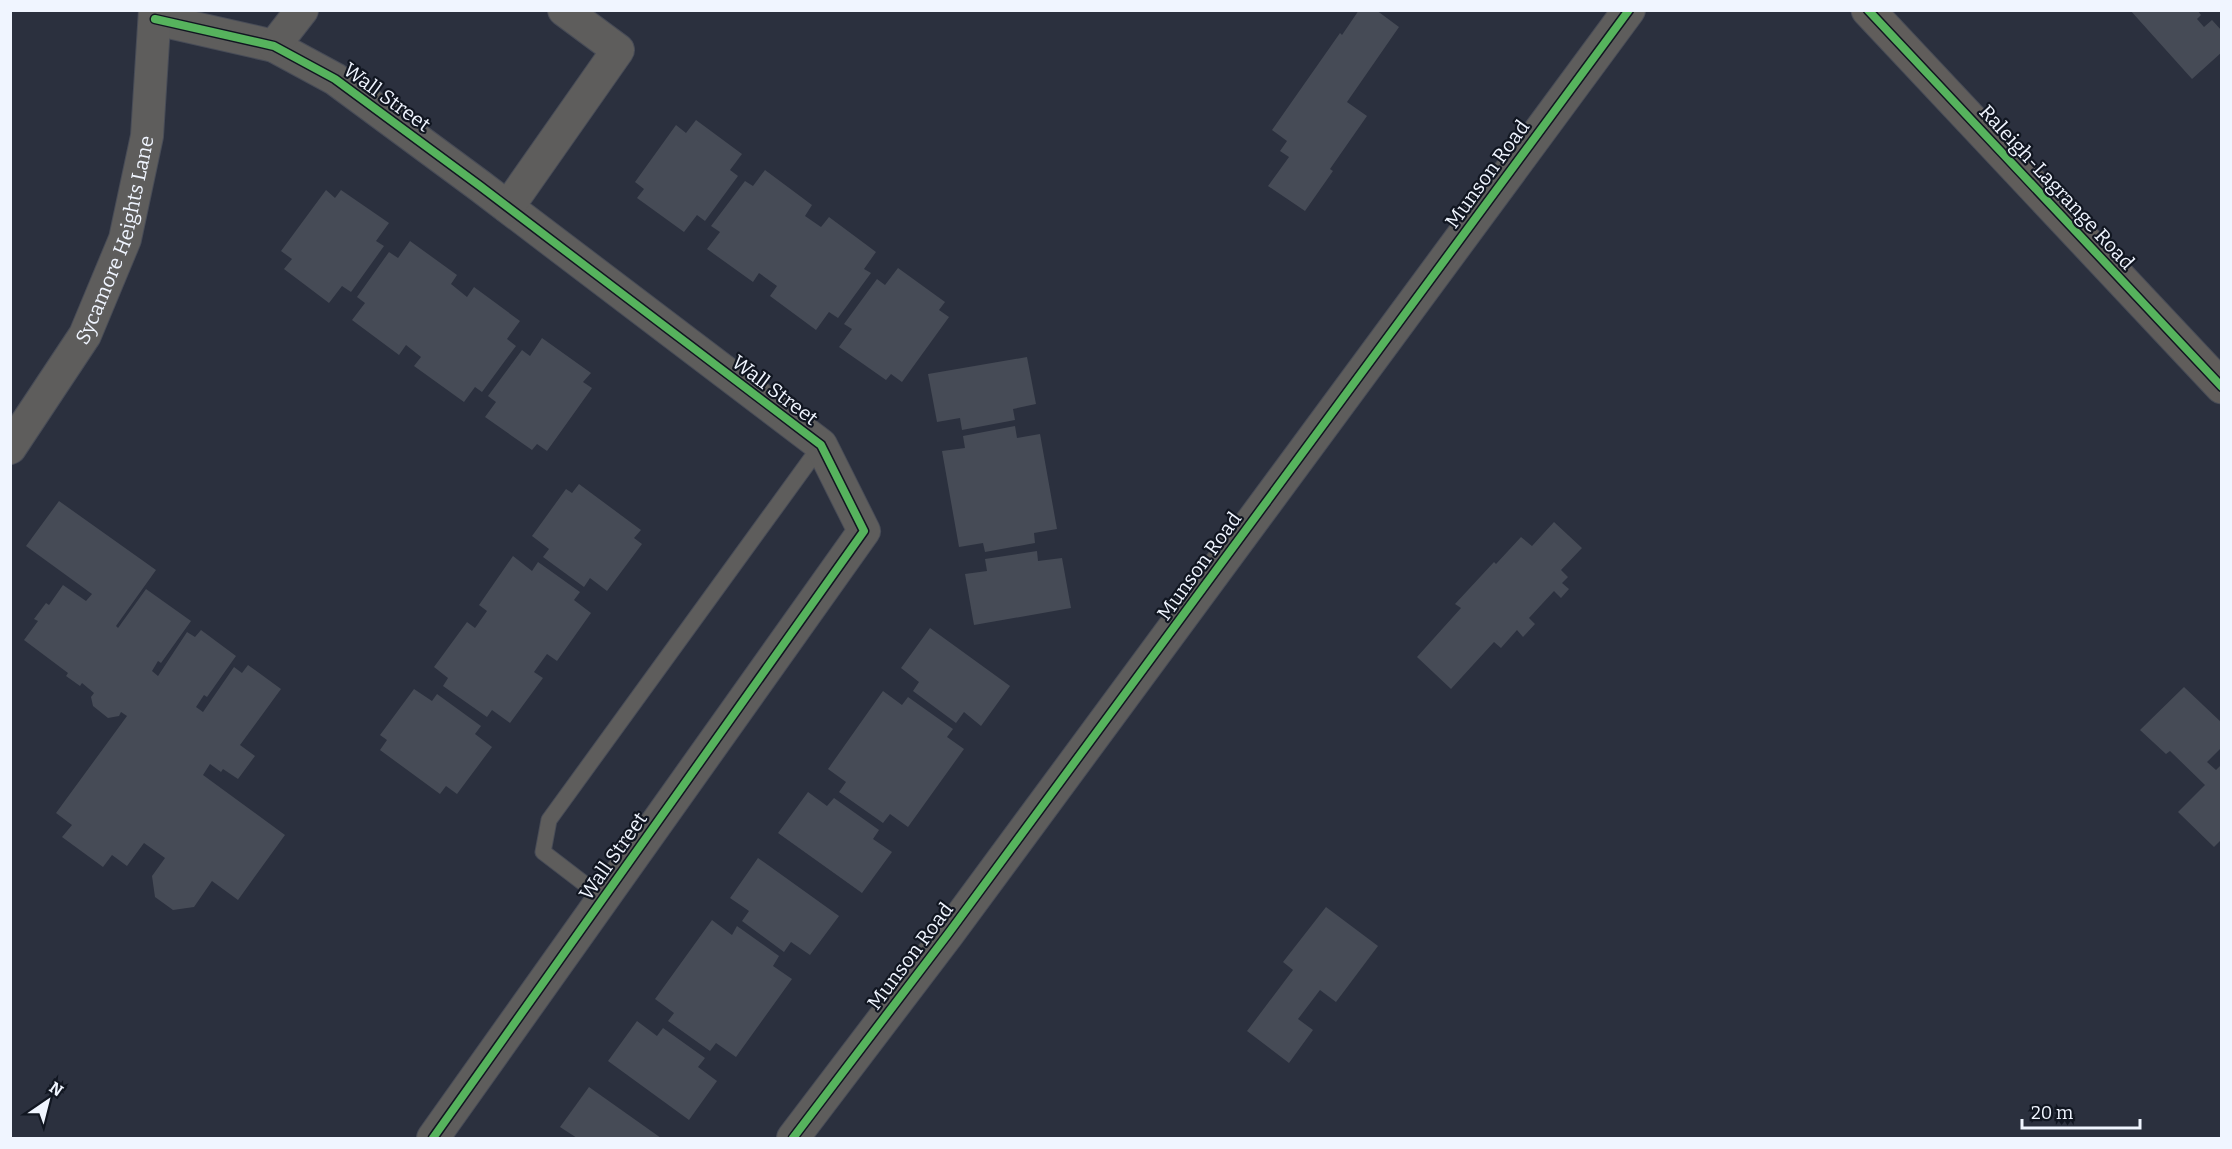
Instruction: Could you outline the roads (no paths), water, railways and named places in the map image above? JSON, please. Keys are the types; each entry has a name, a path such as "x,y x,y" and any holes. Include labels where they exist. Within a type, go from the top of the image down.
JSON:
{"main road":[{"name":"Raleigh-Lagrange Road","path":"1868,10 2222,387"}],"street":[{"path":"274,46 302,10"},
{"path":"508,207 618,50 564,10"},
{"name":"Munson Road","path":"793,1138 948,934 1629,10"},
{"name":"Wall Street","path":"155,15 274,46 335,79 508,207 821,445 864,531 433,1138"},
{"name":"Sycamore Heights Lane","path":"10,448 85,335 125,239 147,136 155,15"}],"lane":[{"path":"603,898 543,852 549,820 821,445"}]}
